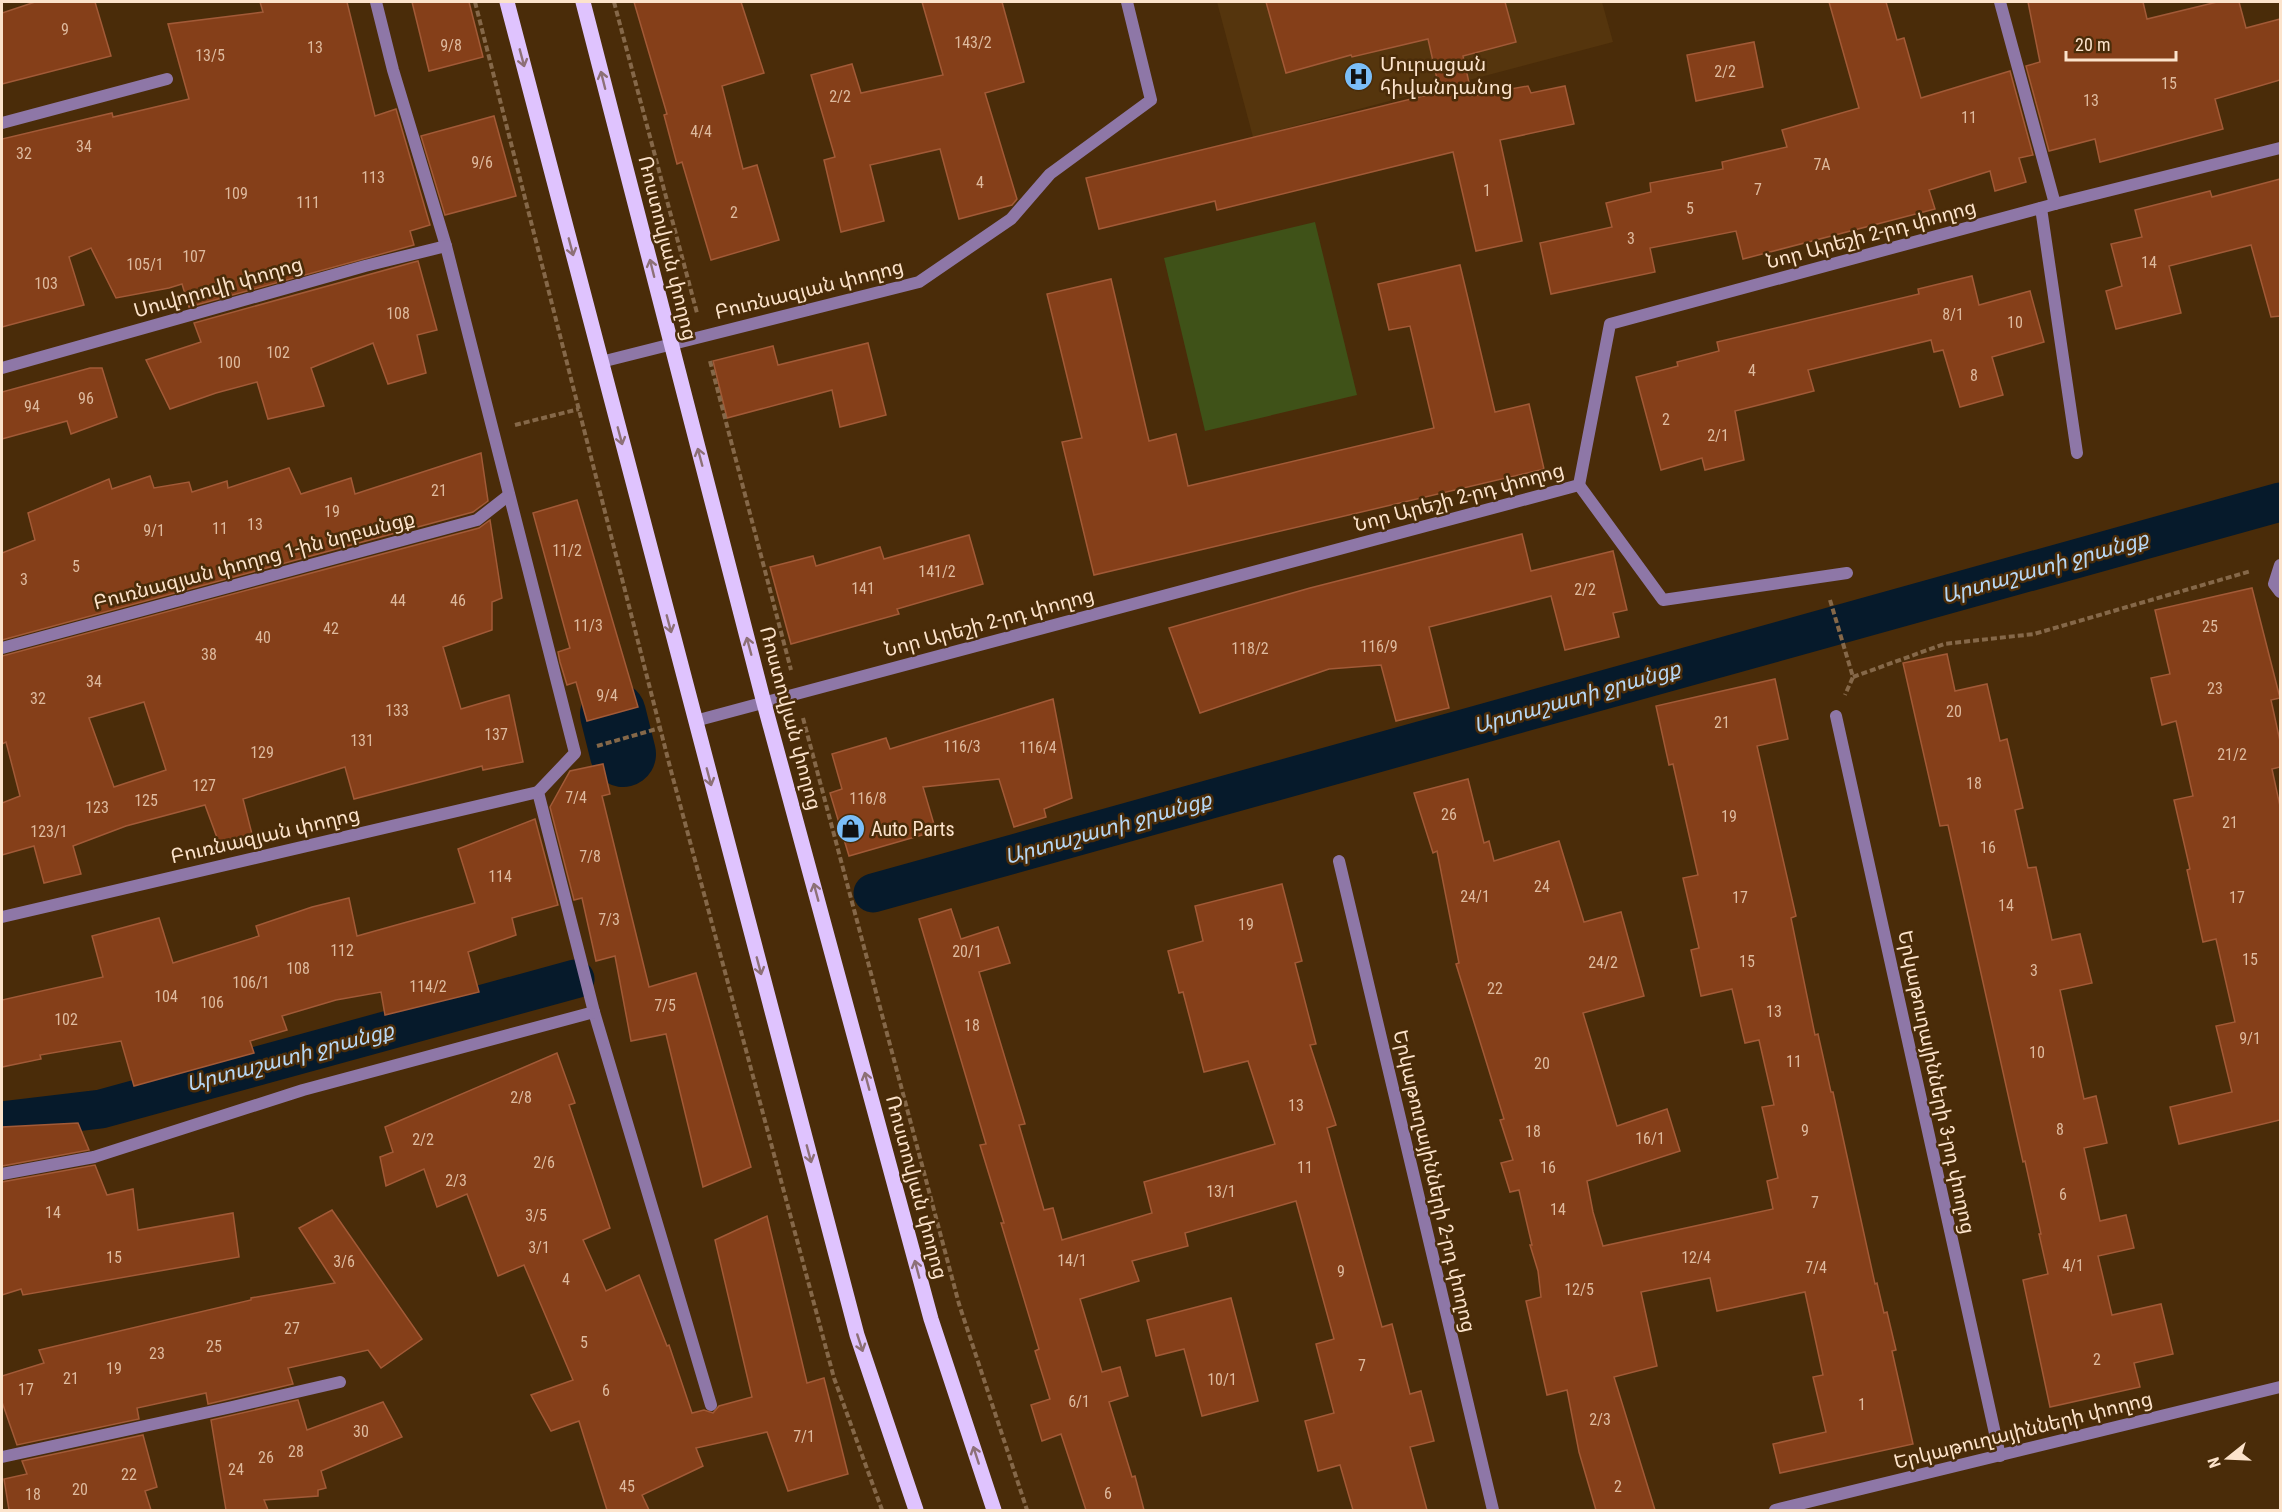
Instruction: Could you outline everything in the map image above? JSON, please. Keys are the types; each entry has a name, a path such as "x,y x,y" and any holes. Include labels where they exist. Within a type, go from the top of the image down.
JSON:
{"main road":[{"path":"507,2 857,1335 916,1510"},
{"name":"Ռոստովյան փողոց","path":"583,2 764,703 931,1319 994,1510"}],"street":[{"path":"376,2 393,70 446,246 575,753 537,792 594,1012 711,1405"},
{"name":"Բուռնազյան փողոց","path":"601,362 919,282 1011,219 1050,174 1151,99 1126,2"},
{"path":"2000,2 2055,204"},
{"path":"2,123 167,79"},
{"name":"Նոր Արեշի 2-րդ փողոց","path":"695,721 1579,485 1610,324 2055,204 2280,148"},
{"path":"2041,208 2077,453"},
{"name":"Սուվորովի փողոց","path":"2,368 365,266 446,246"},
{"path":"1579,485 1663,600 1847,573"},
{"name":"Բուռնազյան փողոց 1-ին նրբանցք","path":"2,648 477,520 509,495"},
{"path":"2277,588 2280,565"},
{"name":"Երկաթուղայինների 3-րդ փողոց","path":"1836,716 2000,1456"},
{"name":"Բուռնազյան փողոց","path":"2,917 537,792"},
{"name":"Երկաթուղայինների 2-րդ փողոց","path":"1339,861 1493,1510"},
{"path":"2,1174 94,1156 303,1090 594,1012"},
{"path":"2,1457 340,1382"},
{"name":"Երկաթուղայինների փողոց","path":"1775,1510 2280,1387"}],"path":[{"path":"475,2 660,728 834,1378 882,1510"},
{"path":"614,2 959,1304 1027,1510"},
{"path":"493,431 579,409"},
{"path":"1853,677 1944,644 2034,634 2252,571 2277,588"},
{"path":"1832,607 1853,677 1836,716"},
{"path":"575,753 660,728"}],"shaded area":[{"name":"Մուրացան հիվանդանոց","path":"1217,2 1602,2 1613,42 1253,137"}],"green space":[{"path":"1315,222 1357,395 1205,431 1164,258"}],"building":[{"path":"35,2 95,2 111,56 2,84 2,13"},
{"path":"260,2 347,2 375,116 396,109 430,225 410,231 414,245 189,307 182,284 116,298 91,248 69,257 84,305 2,327 2,139 112,113 113,117 189,99 168,24 263,12"},
{"path":"412,2 469,2 483,57 429,71"},
{"path":"634,2 741,2 764,73 722,86 743,169 757,165 779,240 711,260 682,162 677,164 664,115 667,114"},
{"path":"922,2 1002,2 1024,82 985,93 1017,199 1012,205 959,219 940,149 870,165 884,221 841,232 824,160 835,157 811,75 852,64 861,93 943,75"},
{"path":"1266,2 1505,2 1516,42 1463,56 1472,96 1528,86 1531,93 1565,86 1574,124 1500,140 1522,241 1476,251 1453,152 1217,210 1215,201 1099,229 1086,178 1440,92 1428,39 1352,57 1351,55 1286,73"},
{"path":"1829,2 1886,2 1897,40 1904,38 1921,98 2010,71 2033,155 2019,158 2026,182 1995,191 1990,171 1929,190 1935,209 1743,259 1736,231 1650,248 1655,272 1551,294 1540,243 1612,227 1606,203 1651,192 1650,183 1723,169 1722,162 1787,147 1782,130 1859,108"},
{"path":"2028,2 2143,2 2147,19 2217,2 2239,2 2246,28 2280,19 2280,80 2215,99 2223,129 2100,162 2095,139 2049,151 2026,66 2040,62"},
{"path":"1754,42 1763,87 1696,101 1687,55"},
{"path":"494,116 516,196 445,215 421,136"},
{"path":"2280,179 2280,316 2271,317 2251,245 2169,266 2181,313 2116,329 2106,291 2122,286 2111,244 2142,237 2135,210 2210,191 2212,197"},
{"path":"418,261 437,330 417,335 426,373 388,384 373,343 311,368 324,406 268,419 257,382 170,409 146,360 201,342 194,323"},
{"path":"1460,265 1495,412 1529,404 1544,469 1094,575 1062,442 1082,438 1047,294 1111,279 1149,441 1176,434 1188,486 1434,428 1410,326 1389,330 1378,284"},
{"path":"1972,276 1979,305 2030,291 2044,342 1992,357 2003,395 1960,407 1943,350 1934,352 1931,340 1808,370 1814,391 1735,411 1744,460 1705,470 1702,458 1661,470 1636,377 1678,366 1677,362 1719,351 1717,342 1919,294 1918,289"},
{"path":"868,343 886,415 840,427 832,390 727,418 713,361 773,346 778,365"},
{"path":"90,368 102,368 117,417 71,434 67,421 2,439 2,392"},
{"path":"481,453 488,501 473,512 2,640 2,553 35,540 28,513 109,479 112,489 150,476 154,488 189,482 192,492 227,481 228,488 289,468 301,494 351,478 355,494"},
{"path":"577,500 638,707 587,721 576,682 567,685 560,662 558,652 570,648 533,513"},
{"path":"490,520 502,598 492,602 492,630 443,647 461,709 509,695 523,762 483,770 482,766 354,799 345,767 243,799 254,842 222,851 205,805 126,826 73,846 81,874 44,883 34,846 2,855 2,803 20,796 6,742 2,744 2,656 479,528","holes":["144,702 166,770 114,787 89,718"]},
{"path":"1522,534 1531,571 1613,551 1627,610 1613,613 1619,637 1565,650 1551,596 1429,627 1449,708 1396,721 1381,665 1329,669 1200,713 1169,628 1310,588"},
{"path":"969,535 983,584 897,609 899,614 791,644 770,567 813,556 816,566 880,547 884,559"},
{"path":"2252,588 2280,698 2271,700 2280,741 2280,767 2272,769 2280,806 2280,1120 2179,1144 2170,1107 2232,1092 2216,1026 2235,1022 2216,939 2203,942 2187,870 2190,869 2174,800 2193,796 2176,721 2162,725 2151,678 2170,674 2155,610"},
{"path":"1947,654 1955,691 1987,684 2000,741 2007,739 2023,808 2015,810 2028,868 2036,867 2052,940 2080,934 2092,983 2060,990 2084,1099 2096,1096 2107,1143 2084,1148 2100,1221 2126,1215 2134,1248 2098,1256 2112,1315 2161,1304 2173,1354 2134,1363 2140,1387 2050,1407 2023,1280 2048,1274 2039,1234 2041,1234 1948,825 1940,826 1903,663"},
{"path":"1775,679 1788,739 1757,746 1796,916 1791,918 1815,1035 1818,1034 1831,1092 1833,1092 1875,1284 1877,1283 1884,1313 1887,1312 1896,1350 1892,1351 1913,1444 1780,1473 1773,1444 1826,1432 1813,1377 1823,1375 1805,1292 1717,1311 1710,1278 1641,1292 1657,1366 1614,1377 1655,1510 1596,1510 1579,1452 1567,1390 1547,1395 1526,1301 1541,1297 1538,1271 1530,1245 1532,1245 1519,1190 1510,1192 1501,1163 1513,1160 1500,1120 1504,1119 1456,964 1459,963 1437,851 1433,853 1414,793 1468,779 1484,843 1489,841 1494,861 1559,841 1584,922 1621,912 1644,996 1583,1013 1617,1126 1667,1109 1680,1151 1587,1181 1603,1246 1773,1209 1767,1181 1778,1178 1762,1107 1774,1105 1759,1040 1745,1043 1732,989 1701,996 1691,950 1699,948 1683,878 1698,875 1673,764 1669,765 1656,706"},
{"path":"1053,699 1072,798 1044,809 1046,817 1014,827 999,779 923,787 936,831 849,856 830,793 842,789 832,754 886,738 890,749"},
{"path":"603,764 610,794 602,796 649,987 696,973 751,1167 703,1187 666,1034 631,1041 615,956 596,961 582,898 574,900 550,807 570,771"},
{"path":"535,819 558,905 512,918 516,935 468,952 479,992 385,1015 381,992 336,1000 282,1016 287,1030 250,1041 254,1053 134,1086 121,1041 40,1055 41,1059 2,1067 2,1000 103,977 92,936 159,918 173,963 259,936 256,926 312,907 349,898 357,936 475,903 458,849"},
{"path":"1282,884 1302,961 1295,963 1316,1044 1310,1045 1336,1125 1327,1128 1382,1327 1392,1324 1410,1394 1421,1391 1434,1441 1410,1447 1427,1510 1353,1510 1340,1465 1318,1471 1305,1421 1334,1413 1316,1344 1334,1339 1296,1201 1185,1233 1188,1246 1132,1261 1139,1281 1080,1299 1102,1372 1120,1367 1128,1396 1109,1402 1132,1477 1135,1476 1144,1510 1086,1510 1061,1434 1042,1441 1031,1405 1050,1399 1035,1351 1039,1349 980,1145 986,1144 919,919 951,909 961,939 998,927 1010,963 979,972 1025,1124 1019,1125 1044,1210 1053,1208 1062,1240 1152,1213 1144,1182 1275,1144 1248,1061 1204,1072 1183,992 1179,993 1168,951 1203,941 1195,906"},
{"path":"557,1053 575,1103 569,1105 610,1228 583,1240 606,1291 639,1275 667,1346 669,1345 692,1413 704,1410 713,1413 719,1406 752,1397 715,1240 767,1216 807,1383 824,1378 848,1474 788,1491 767,1432 696,1448 703,1466 642,1495 649,1510 607,1510 579,1421 551,1431 531,1395 573,1380 524,1265 498,1276 467,1194 437,1207 424,1169 386,1186 380,1157 393,1152 385,1127"},
{"path":"78,1123 89,1150 2,1166 2,1127"},
{"path":"95,1165 107,1195 133,1189 138,1230 233,1213 239,1257 23,1295 21,1289 2,1295 2,1182"},
{"path":"332,1210 422,1339 381,1368 368,1350 288,1368 293,1384 208,1404 206,1393 137,1408 139,1419 17,1445 2,1402 2,1376 44,1363 39,1350 251,1300 251,1298 335,1283 299,1228"},
{"path":"1231,1298 1258,1401 1202,1416 1184,1349 1156,1356 1147,1320"},
{"path":"298,1400 307,1430 383,1402 402,1437 321,1471 326,1488 318,1490 318,1496 264,1500 268,1510 226,1510 211,1420"},
{"path":"143,1435 157,1487 145,1491 151,1510 9,1510 4,1479 27,1474 22,1461"}],"waterway":[{"name":"Արտաշատի ջրանցք","path":"873,893 2280,502"},
{"path":"613,714 623,754"},
{"name":"Արտաշատի ջրանցք","path":"2,1121 101,1109 575,979"}],"place":[{"name":"Մուրացան հիվանդանոց","path":"1359,76"},
{"name":"Auto Parts","path":"850,829"}]}
